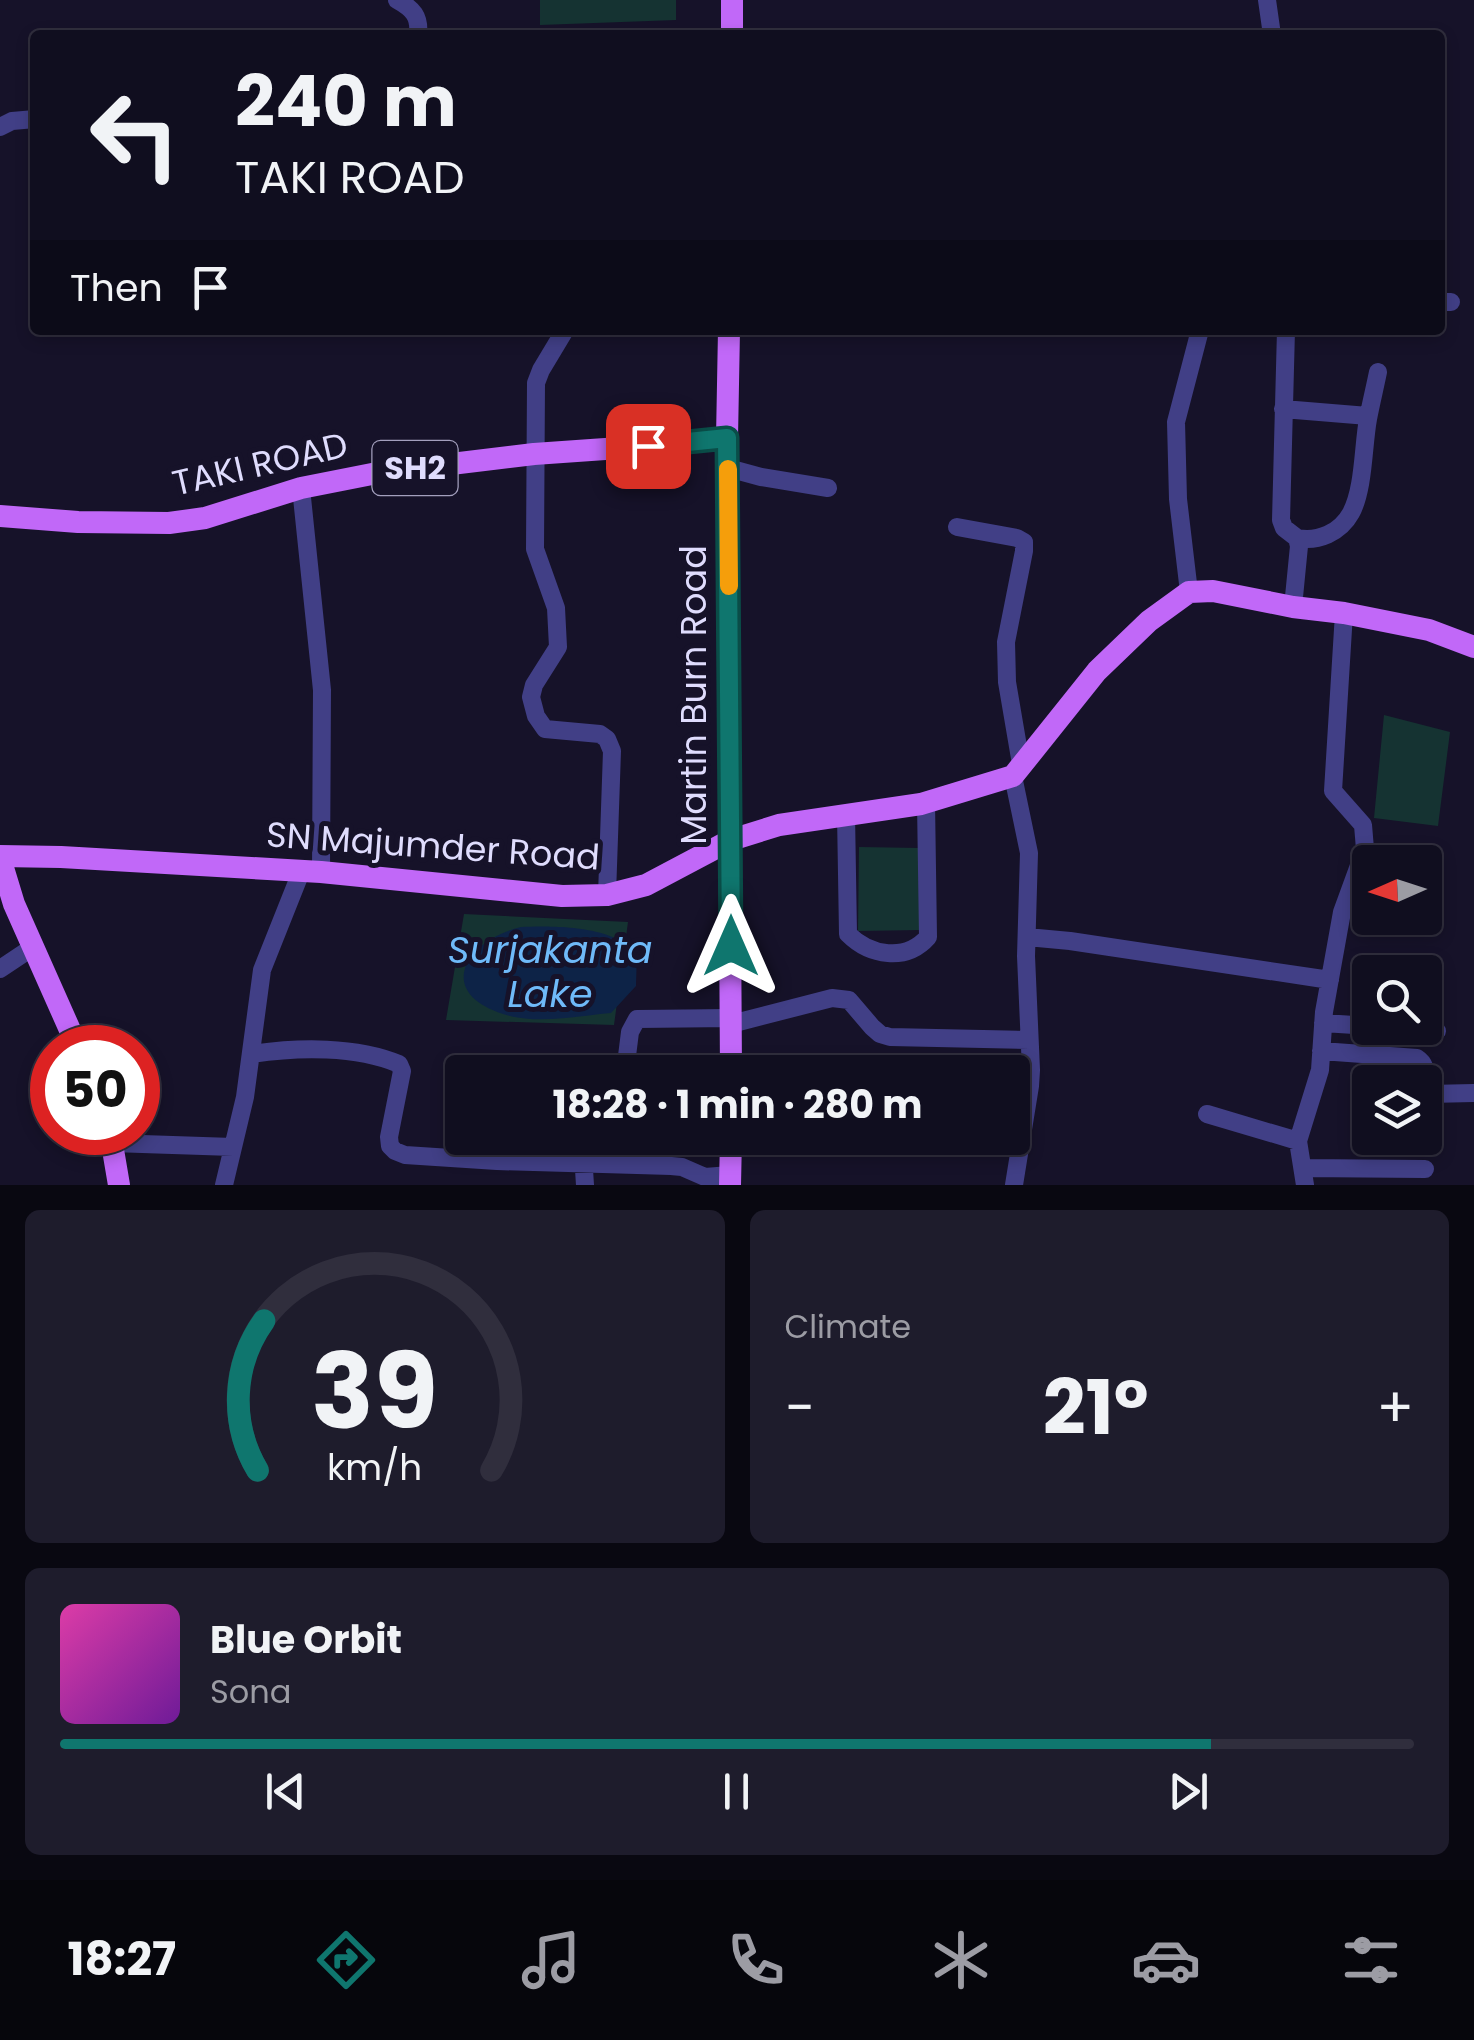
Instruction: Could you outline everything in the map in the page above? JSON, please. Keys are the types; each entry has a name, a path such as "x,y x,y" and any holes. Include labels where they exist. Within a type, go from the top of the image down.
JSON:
{"main road":[{"path":"732,0 732,30"},
{"path":"727,438 729,335"},
{"name":"TAKI ROAD","path":"0,516 169,523 205,518 301,488 377,473 534,454 727,438"},
{"name":"Martin Burn Road","path":"727,438 731,1055"},
{"path":"1017,770 1097,671 1148,621 1188,592 1214,591 1344,613 1429,630 1474,647"},
{"name":"SN Majumder Road","path":"0,857 311,872 562,896 607,895 646,884 730,840 778,825 926,802 1017,770"},
{"path":"0,857 14,904 68,1025"},
{"path":"114,1155 118,1185"},
{"path":"730,1180 731,1155"}],"street":[{"path":"397,0 414,11 419,30"},
{"path":"1266,0 1271,30"},
{"path":"0,127 30,119"},
{"path":"562,335 536,382 534,454 534,549 556,608 558,646 531,697 536,716 545,729 600,734 612,751 607,895"},
{"path":"1188,592 1178,499 1176,422 1199,335"},
{"path":"1286,335 1281,520 1284,528 1298,538 1324,538 1351,513 1378,372"},
{"path":"1284,409 1368,416"},
{"path":"728,468 828,488"},
{"path":"224,1185 252,1054 262,970 311,872 322,690 301,488"},
{"path":"957,528 1024,542 1006,642 1007,682 1029,853 1030,1086 1014,1185"},
{"path":"1293,607 1298,538"},
{"path":"1344,613 1333,791 1363,824 1365,849 1342,912 1323,1023 1320,1070 1298,1141 1304,1176 1425,1169"},
{"path":"846,814 848,934 862,946 893,954 914,950 928,937 926,802"},
{"path":"1027,937 1330,980"},
{"path":"0,969 33,947"},
{"path":"627,1055 630,1032 637,1020 731,1021 832,998 849,1000 880,1034 890,1037 1030,1040"},
{"path":"1323,1023 1352,1025"},
{"path":"252,1054 326,1050 384,1058 399,1064 402,1071 389,1138 394,1151 406,1155 671,1166 730,1180"},
{"path":"1321,1051 1417,1058 1426,1067 1429,1094 1474,1092"},
{"path":"1207,1114 1298,1141"},
{"path":"160,1142 233,1147"},
{"path":"582,1155 585,1185"}],"green space":[{"path":"540,0 676,0 676,20 540,25"},
{"path":"1384,715 1450,732 1438,826 1374,818"},
{"path":"859,847 919,848 920,930 858,931"},
{"name":"Surjakanta Lake","path":"464,914 628,922 614,1025 446,1020"}],"water":[{"name":"Surjakanta Lake","path":"521,927 586,930 619,940 636,962 636,986 611,1013 529,1019 503,1014 482,1004 469,993 464,980 466,967 485,943"}],"slow traffic":[{"path":"728,469 729,586"}],"route":[{"path":"648,446 727,438 731,946"}]}
